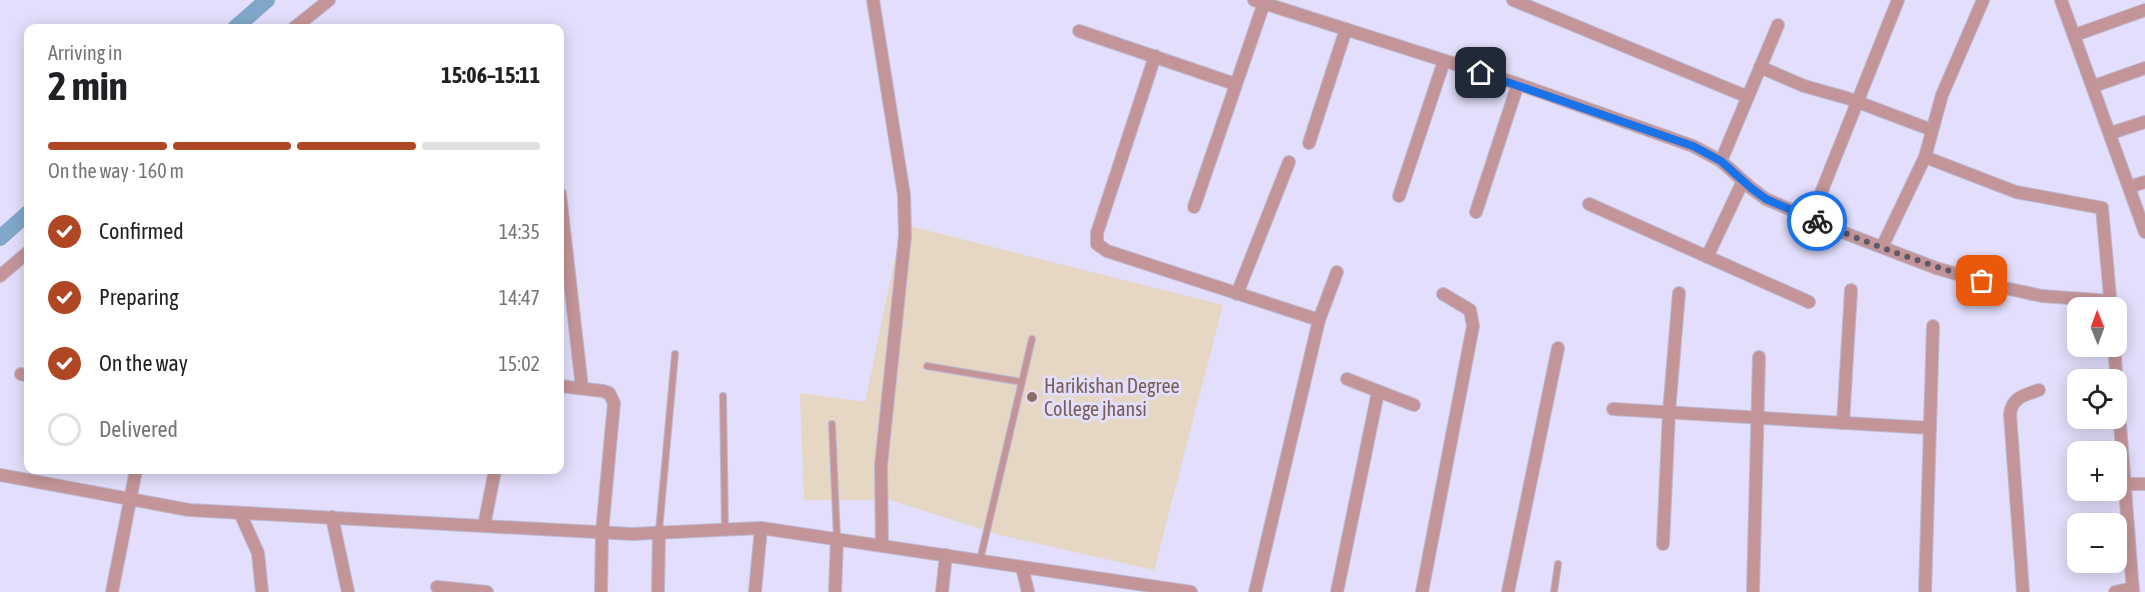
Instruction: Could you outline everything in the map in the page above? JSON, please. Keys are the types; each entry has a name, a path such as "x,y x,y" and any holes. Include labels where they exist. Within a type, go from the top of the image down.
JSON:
{"street":[{"path":"299,24 329,0"},
{"path":"873,0 904,195 905,236 881,456 882,546"},
{"path":"1513,0 1748,97"},
{"path":"1811,218 1898,0"},
{"path":"1882,247 1925,157 1942,95 1983,0"},
{"path":"2061,0 2145,232"},
{"path":"1194,207 1235,84 1259,2 1518,84 1693,146 1721,161 1766,199 1936,268 2005,288 2067,299"},
{"path":"2075,35 2145,10"},
{"path":"1721,161 1778,25"},
{"path":"1309,143 1346,29"},
{"path":"1078,31 1235,84"},
{"path":"1155,56 1097,233 1096,244 1107,251 1319,320"},
{"path":"1399,196 1444,61"},
{"path":"1760,67 1804,86 1857,102 1932,130"},
{"path":"2094,86 2145,68"},
{"path":"1476,212 1518,84"},
{"path":"2111,134 2145,122"},
{"path":"1925,157 2016,192 2102,208 2110,297"},
{"path":"1238,294 1289,162"},
{"path":"1707,257 1743,181"},
{"path":"2129,187 2145,182"},
{"path":"1589,204 1809,302"},
{"path":"564,229 582,388"},
{"path":"0,276 24,255"},
{"path":"1256,592 1319,320 1336,272"},
{"path":"1843,423 1851,290"},
{"path":"1663,544 1669,412 1679,293"},
{"path":"1422,592 1473,326 1470,310 1443,294"},
{"path":"1925,592 1933,326"},
{"path":"1508,592 1558,348"},
{"path":"1753,592 1759,357"},
{"path":"2115,357 2122,441"},
{"path":"1347,379 1414,405"},
{"path":"564,386 609,393 614,403 602,532 601,592"},
{"path":"2024,592 2010,414 2013,402 2019,397 2039,390"},
{"path":"1337,592 1378,392"},
{"path":"1613,409 1930,428"},
{"path":"112,592 135,474"},
{"path":"484,526 494,474"},
{"path":"0,475 189,510 632,534 761,528 1191,592"},
{"path":"2127,484 2145,483"},
{"path":"2115,592 2133,590 2126,501"},
{"path":"240,513 258,553 262,592"},
{"path":"332,517 348,592"},
{"path":"755,592 761,528"},
{"path":"658,592 659,531"},
{"path":"835,592 837,539"},
{"path":"942,592 946,555"},
{"path":"1022,567 1029,592"},
{"path":"437,587 487,592"}],"lane":[{"path":"980,561 1032,339"},
{"path":"659,531 675,354"},
{"path":"927,366 1022,382"},
{"path":"723,396 725,530"},
{"path":"832,424 837,539"},
{"path":"1554,592 1558,564"}],"shaded area":[{"name":"Harikishan Degree College jhansi","path":"902,224 1223,305 1154,570 1000,535 890,500 804,500 800,393 865,402"}],"waterway":[{"path":"240,24 267,0"},
{"path":"0,238 24,217"}],"way so far":[{"path":"1817,221 1936,268 1982,281"}],"place":[{"name":"Harikishan Degree College jhansi","path":"1032,397"}],"route":[{"path":"1481,73 1518,84 1707,152 1766,199 1817,221"}]}
